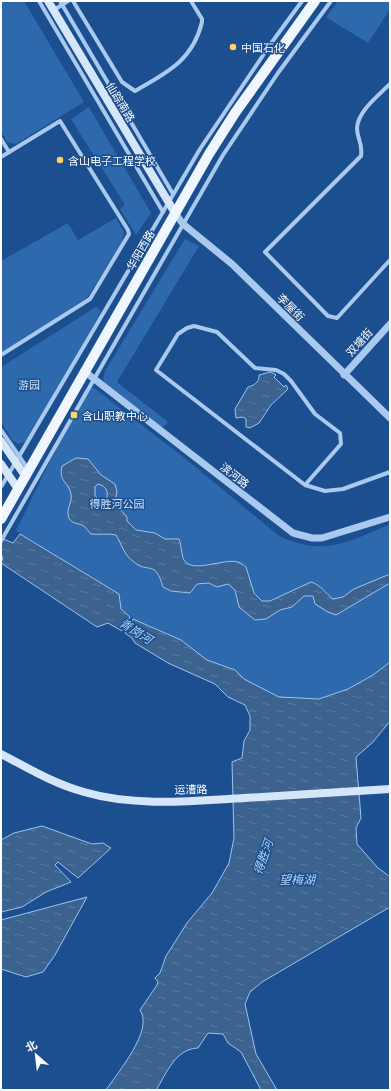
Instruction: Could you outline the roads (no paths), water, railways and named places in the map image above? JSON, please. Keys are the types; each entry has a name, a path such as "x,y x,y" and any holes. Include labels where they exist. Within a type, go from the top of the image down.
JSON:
{"main road":[{"name":"仙踪南路","path":"48,1 175,213"},
{"name":"华阳西路","path":"1,519 209,154 235,113 315,1"},
{"path":"1,441 28,474"},
{"path":"1,464 18,489"},
{"name":"运漕路","path":"1,754 52,781 83,792 109,798 139,801 211,800 386,790"}],"street":[{"path":"39,1 163,212"},
{"path":"54,10 61,3 68,1"},
{"path":"72,1 122,82 135,91 162,76 189,54 200,32 202,19 191,1"},
{"path":"1,487 200,149 243,83 302,1"},
{"path":"2,539 183,224 248,117 331,1"},
{"path":"61,3 173,194"},
{"path":"390,84 358,120 357,130 362,146 361,156 265,252 328,316 337,318 390,260"},
{"path":"1,157 60,121 128,230 128,234 96,292 88,301 1,355"},
{"path":"1,139 9,152"},
{"name":"李屋街","path":"175,213 183,224 232,264 344,375 390,418"},
{"name":"双塘街","path":"344,375 390,324"},
{"path":"305,485 341,444 340,433 315,414 291,381 284,374 276,370 255,368 217,332 194,326 187,328 178,334 156,370 305,485 325,491 343,490 390,472"},
{"name":"滨河路","path":"84,371 293,533 312,538 322,538 390,517"},
{"path":"1,430 17,459"}],"water":[{"path":"270,372 275,374 276,375 274,377 284,387 286,385 288,389 271,405 259,423 250,428 246,427 246,419 243,417 236,418 235,409 248,387 257,382 259,375"},
{"path":"76,458 88,459 101,475 115,484 117,492 115,500 116,505 127,517 127,521 136,530 155,533 165,539 179,539 184,560 188,564 194,566 232,561 241,563 246,567 254,593 262,601 270,601 311,582 320,587 333,599 343,597 354,589 390,574 390,583 336,615 315,604 313,596 304,596 292,607 280,610 266,619 255,620 239,607 235,590 228,584 217,587 209,583 197,584 190,593 171,591 163,587 160,578 154,570 139,565 125,553 116,535 91,534 82,525 70,520 68,512 71,494 61,475 62,466","holes":["98,484 106,490 106,500 98,500 95,495 95,487"]},
{"path":"20,534 119,594 121,609 130,617 122,631 108,623 97,627 1,563 3,558 1,554 1,538 13,543"},
{"name":"望梅湖","path":"133,619 181,640 207,660 235,670 244,679 279,697 319,699 348,689 373,675 390,662 390,721 373,742 356,757 361,818 356,828 357,844 377,867 390,877 390,907 262,982 250,992 245,1004 256,1054 277,1090 261,1090 241,1052 228,1043 223,1034 208,1033 198,1048 190,1049 183,1053 172,1063 156,1090 106,1090 126,1062 139,1039 143,1018 140,1010 157,985 158,982 155,978 160,973 166,956 187,923 212,893 229,863 234,838 232,762 242,758 244,741 250,730 250,716 245,705 228,697 215,684 168,663 135,643 132,638 125,633"},
{"path":"42,826 92,844 103,843 111,848 78,878 58,862 55,865 71,882 46,892 22,907 1,912 1,840 14,833"},
{"path":"87,897 55,955 43,972 26,977 1,969 1,920"}],"place":[{"name":"中国石化","path":"233,47"},
{"name":"含山电子工程学校","path":"60,160"},
{"name":"含山职教中心","path":"74,415"}],"park label":[{"name":"游园","path":"29,384"},
{"name":"得胜河公园","path":"117,503"}],"water label":[{"name":"青岗河","path":"136,631"},
{"name":"得胜河","path":"263,857"}]}
